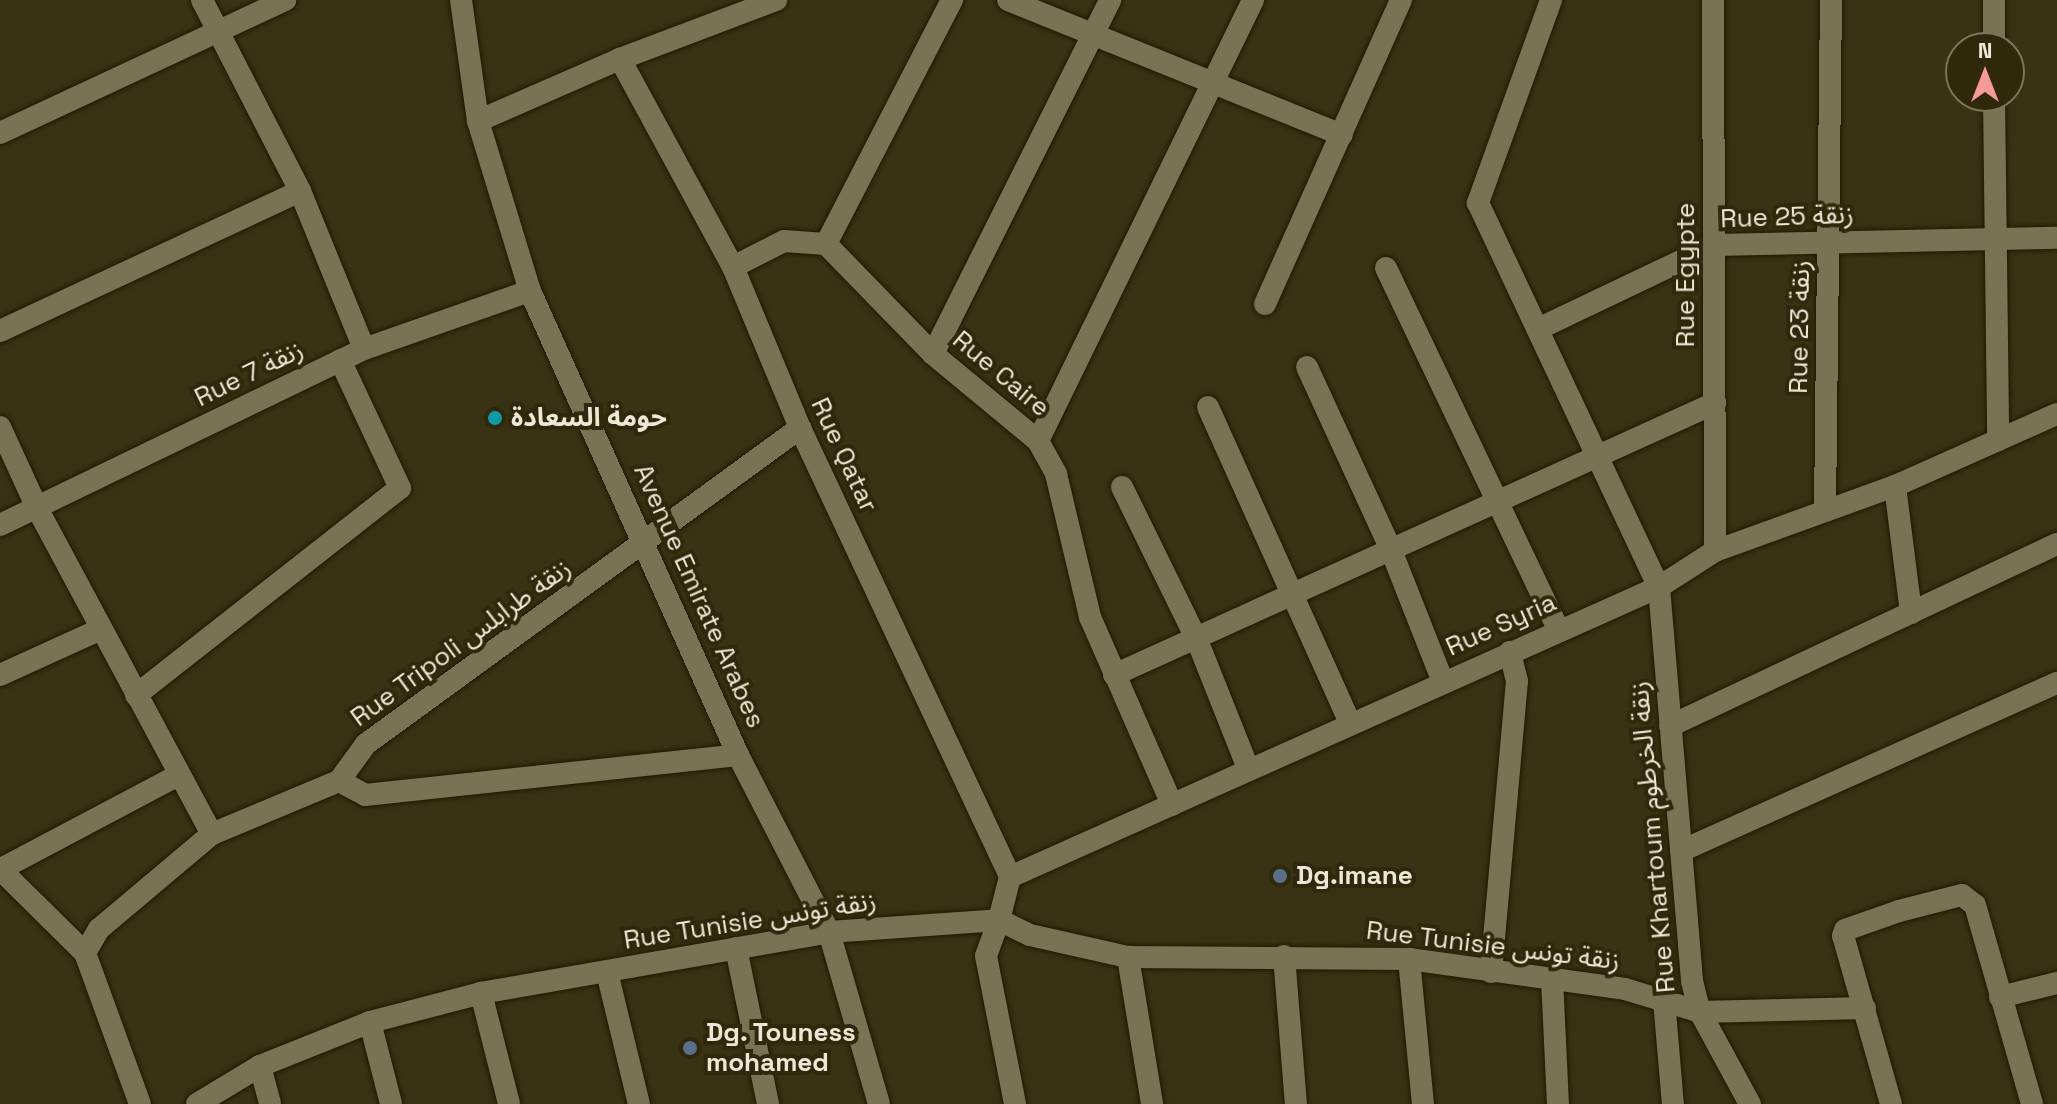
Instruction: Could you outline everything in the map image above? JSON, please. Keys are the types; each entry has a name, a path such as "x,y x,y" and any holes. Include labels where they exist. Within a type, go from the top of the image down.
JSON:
{"street":[{"path":"202,0 300,191 364,349"},
{"path":"0,133 218,34 285,0"},
{"name":"Avenue Emirate Arabes","path":"461,0 478,121 530,291 645,541 738,755 829,932 879,1104"},
{"path":"478,121 620,59 776,0"},
{"path":"733,267 784,241 826,244 952,0"},
{"path":"1008,0 1211,85 1342,135"},
{"path":"933,354 1110,0"},
{"path":"1038,441 1253,0"},
{"path":"1265,304 1401,0"},
{"name":"Rue Khartoum زنقة الخرطوم","path":"1551,0 1478,203 1659,587 1681,851 1700,1012 1865,1008"},
{"name":"Rue Egypte","path":"1713,0 1715,551"},
{"name":"Rue 23 زنقة","path":"1825,511 1831,0"},
{"path":"1994,0 1994,32"},
{"name":"Rue Qatar","path":"620,59 733,267 800,428 1010,877"},
{"path":"1994,112 1993,239 1998,440"},
{"path":"0,331 300,191"},
{"name":"Rue 25 زنقة","path":"1538,329 1714,245 2057,238"},
{"name":"Rue Caire","path":"826,244 933,354 1038,441 1056,474 1090,617 1172,805"},
{"path":"1386,268 1559,630"},
{"name":"Rue 7 زنقة","path":"0,525 364,349 530,291"},
{"path":"136,695 400,488 340,360"},
{"path":"1307,367 1391,550 1443,682"},
{"path":"1114,675 1715,403"},
{"path":"1208,407 1350,723"},
{"name":"Rue Syria","path":"1010,877 1248,768 1659,587 1715,551 1895,486 2057,414"},
{"path":"0,427 37,508 177,776 212,834"},
{"name":"Rue Tripoli زنقة طرابلس","path":"339,781 366,744 800,428"},
{"path":"1895,486 1911,613"},
{"path":"1122,487 1197,640 1248,768"},
{"path":"1670,726 2057,544"},
{"path":"0,675 101,629"},
{"path":"1491,972 1517,681 1510,652"},
{"path":"1681,851 2057,683"},
{"path":"85,953 99,929 212,834 339,781 365,795 738,755"},
{"path":"140,1104 85,953 0,869 177,776"},
{"path":"1010,877 986,956 1015,1104"},
{"path":"1891,1104 1865,1008 1843,945 1845,930 1962,895 1975,905 2032,1104"},
{"name":"Rue Tunisie زنقة تونس","path":"197,1104 260,1066 370,1022 481,993 829,932 999,920 1030,935 1128,957 1409,959 1552,978 1664,1000 1700,1012"},
{"path":"736,948 768,1104"},
{"path":"1284,956 1296,1104"},
{"path":"1128,957 1152,1104"},
{"path":"1409,959 1423,1104"},
{"path":"607,972 639,1104"},
{"path":"1552,978 1558,1104"},
{"path":"2000,997 2057,983"},
{"path":"481,993 509,1104"},
{"path":"1664,1000 1673,1104"},
{"path":"1700,1012 1750,1104"},
{"path":"370,1022 391,1104"},
{"path":"260,1066 270,1104"}],"place":[{"name":"حومة السعادة","path":"495,418"},
{"name":"Dg.imane","path":"1280,876"},
{"name":"Dg. Touness mohamed","path":"690,1048"}]}
